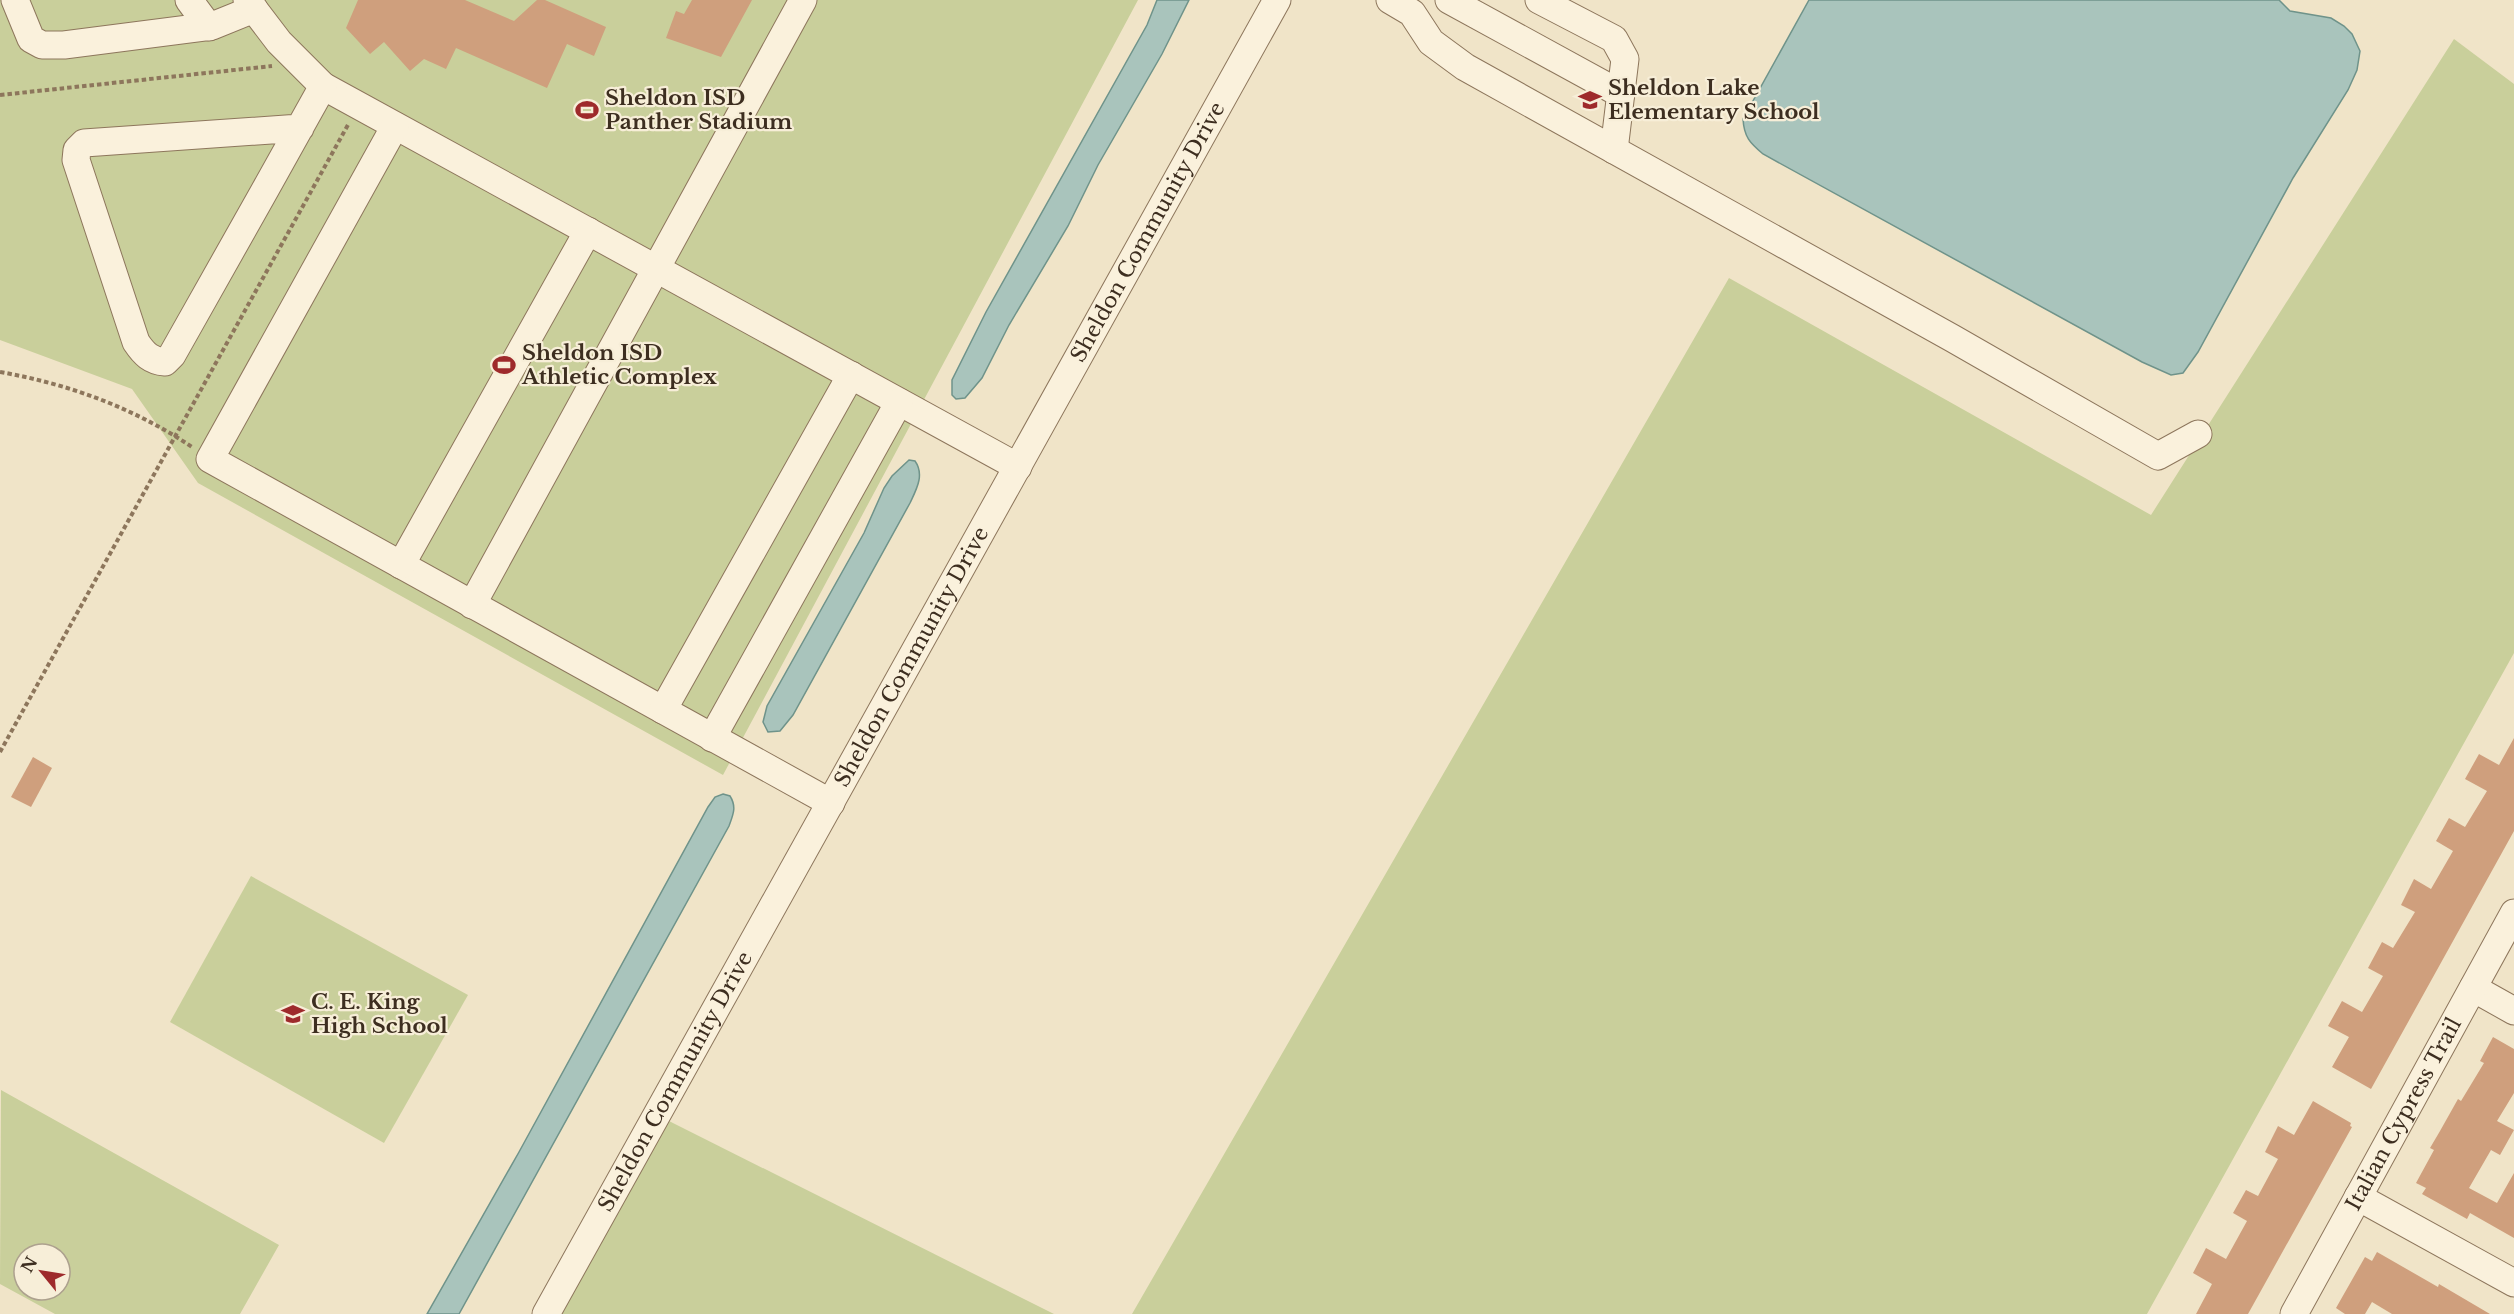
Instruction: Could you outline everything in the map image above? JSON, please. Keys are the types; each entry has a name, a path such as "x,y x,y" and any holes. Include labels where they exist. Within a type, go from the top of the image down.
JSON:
{"street":[{"path":"15,0 31,39 42,45 64,45 209,27 250,5 279,42 323,86 1017,467"},
{"path":"189,0 209,27"},
{"path":"472,605 803,0"},
{"name":"Sheldon Community Drive","path":"546,1314 1277,0"},
{"path":"1449,0 1621,94"},
{"path":"1539,0 1614,39 1624,59 1614,150"},
{"path":"1408,4 1431,42 1465,67 2158,456 2198,434"},
{"path":"300,128 84,144 77,150 76,160 133,333 145,355 165,362 172,355 300,128 323,86"},
{"path":"395,126 210,459 831,803"},
{"path":"401,565 588,231"},
{"path":"663,710 850,375"},
{"path":"712,738 899,402"},
{"name":"Italian Cypress Trail","path":"2294,1314 2514,913"},
{"path":"2473,988 2514,1011"},
{"path":"2358,1197 2514,1283"}],"path":[{"path":"0,94 300,63"},
{"path":"0,752 358,105"},
{"path":"0,372 33,378 115,404 176,436 210,459"}],"green space":[{"name":"Sheldon ISD Athletic Complex","path":"0,0 1138,0 723,775 198,483 132,389 0,340"},
{"path":"2454,39 2514,84 2514,653 2147,1314 1132,1314 1729,278 2151,515"},
{"path":"251,876 468,995 384,1143 170,1022"},
{"path":"1,1090 279,1245 240,1314 55,1314 33,1302 72,1302 72,1242 12,1242 12,1291 0,1284"},
{"path":"665,1119 1054,1314 558,1314"}],"water":[{"path":"1157,0 1189,0 1162,54 1098,165 1068,226 1009,325 982,378 965,398 956,399 952,395 952,380 986,312 1147,25"},
{"path":"1809,0 2279,0 2290,11 2331,18 2344,26 2352,34 2360,51 2357,70 2348,90 2293,178 2198,352 2183,373 2171,375 2142,362 1763,154 1748,139 1743,119"},
{"path":"909,460 915,461 919,472 915,493 910,503 793,715 780,731 768,732 763,722 767,706 864,533 884,488 892,476"},
{"path":"723,794 730,796 733,804 734,811 729,826 459,1314 427,1314 519,1152 708,807 715,797"}],"building":[{"path":"358,0 465,0 514,21 537,0 545,0 606,27 594,56 567,44 547,88 456,48 446,69 424,59 410,71 384,42 370,54 346,28"},
{"path":"692,0 752,0 721,57 666,38 676,11 684,14"},
{"path":"2514,738 2514,831 2371,1089 2332,1067 2349,1037 2328,1026 2342,1001 2362,1012 2383,976 2368,968 2382,942 2393,948 2415,912 2401,905 2414,879 2431,889 2453,851 2436,841 2449,818 2465,827 2487,791 2465,779 2479,754 2499,765"},
{"path":"33,757 52,768 31,807 11,797"},
{"path":"2493,1037 2514,1049 2514,1093 2497,1121 2514,1130 2500,1155 2491,1150 2469,1188 2497,1203 2514,1173 2514,1238 2470,1213 2467,1219 2422,1194 2426,1188 2416,1183 2434,1150 2430,1148 2458,1099 2461,1101 2484,1063 2480,1061"},
{"path":"2313,1101 2351,1123 2352,1127 2248,1314 2196,1314 2212,1284 2193,1273 2206,1248 2226,1259 2247,1221 2233,1213 2246,1190 2258,1196 2278,1159 2265,1152 2278,1126 2294,1135"},
{"path":"2377,1252 2490,1314 2392,1314 2372,1302 2365,1314 2345,1314 2336,1308 2365,1257 2372,1261"}],"place":[{"name":"Sheldon Lake Elementary School","path":"1590,100"},
{"name":"Sheldon ISD Panther Stadium","path":"587,110"},
{"name":"Sheldon ISD Athletic Complex","path":"504,365"},
{"name":"C. E. King High School","path":"293,1014"}]}
